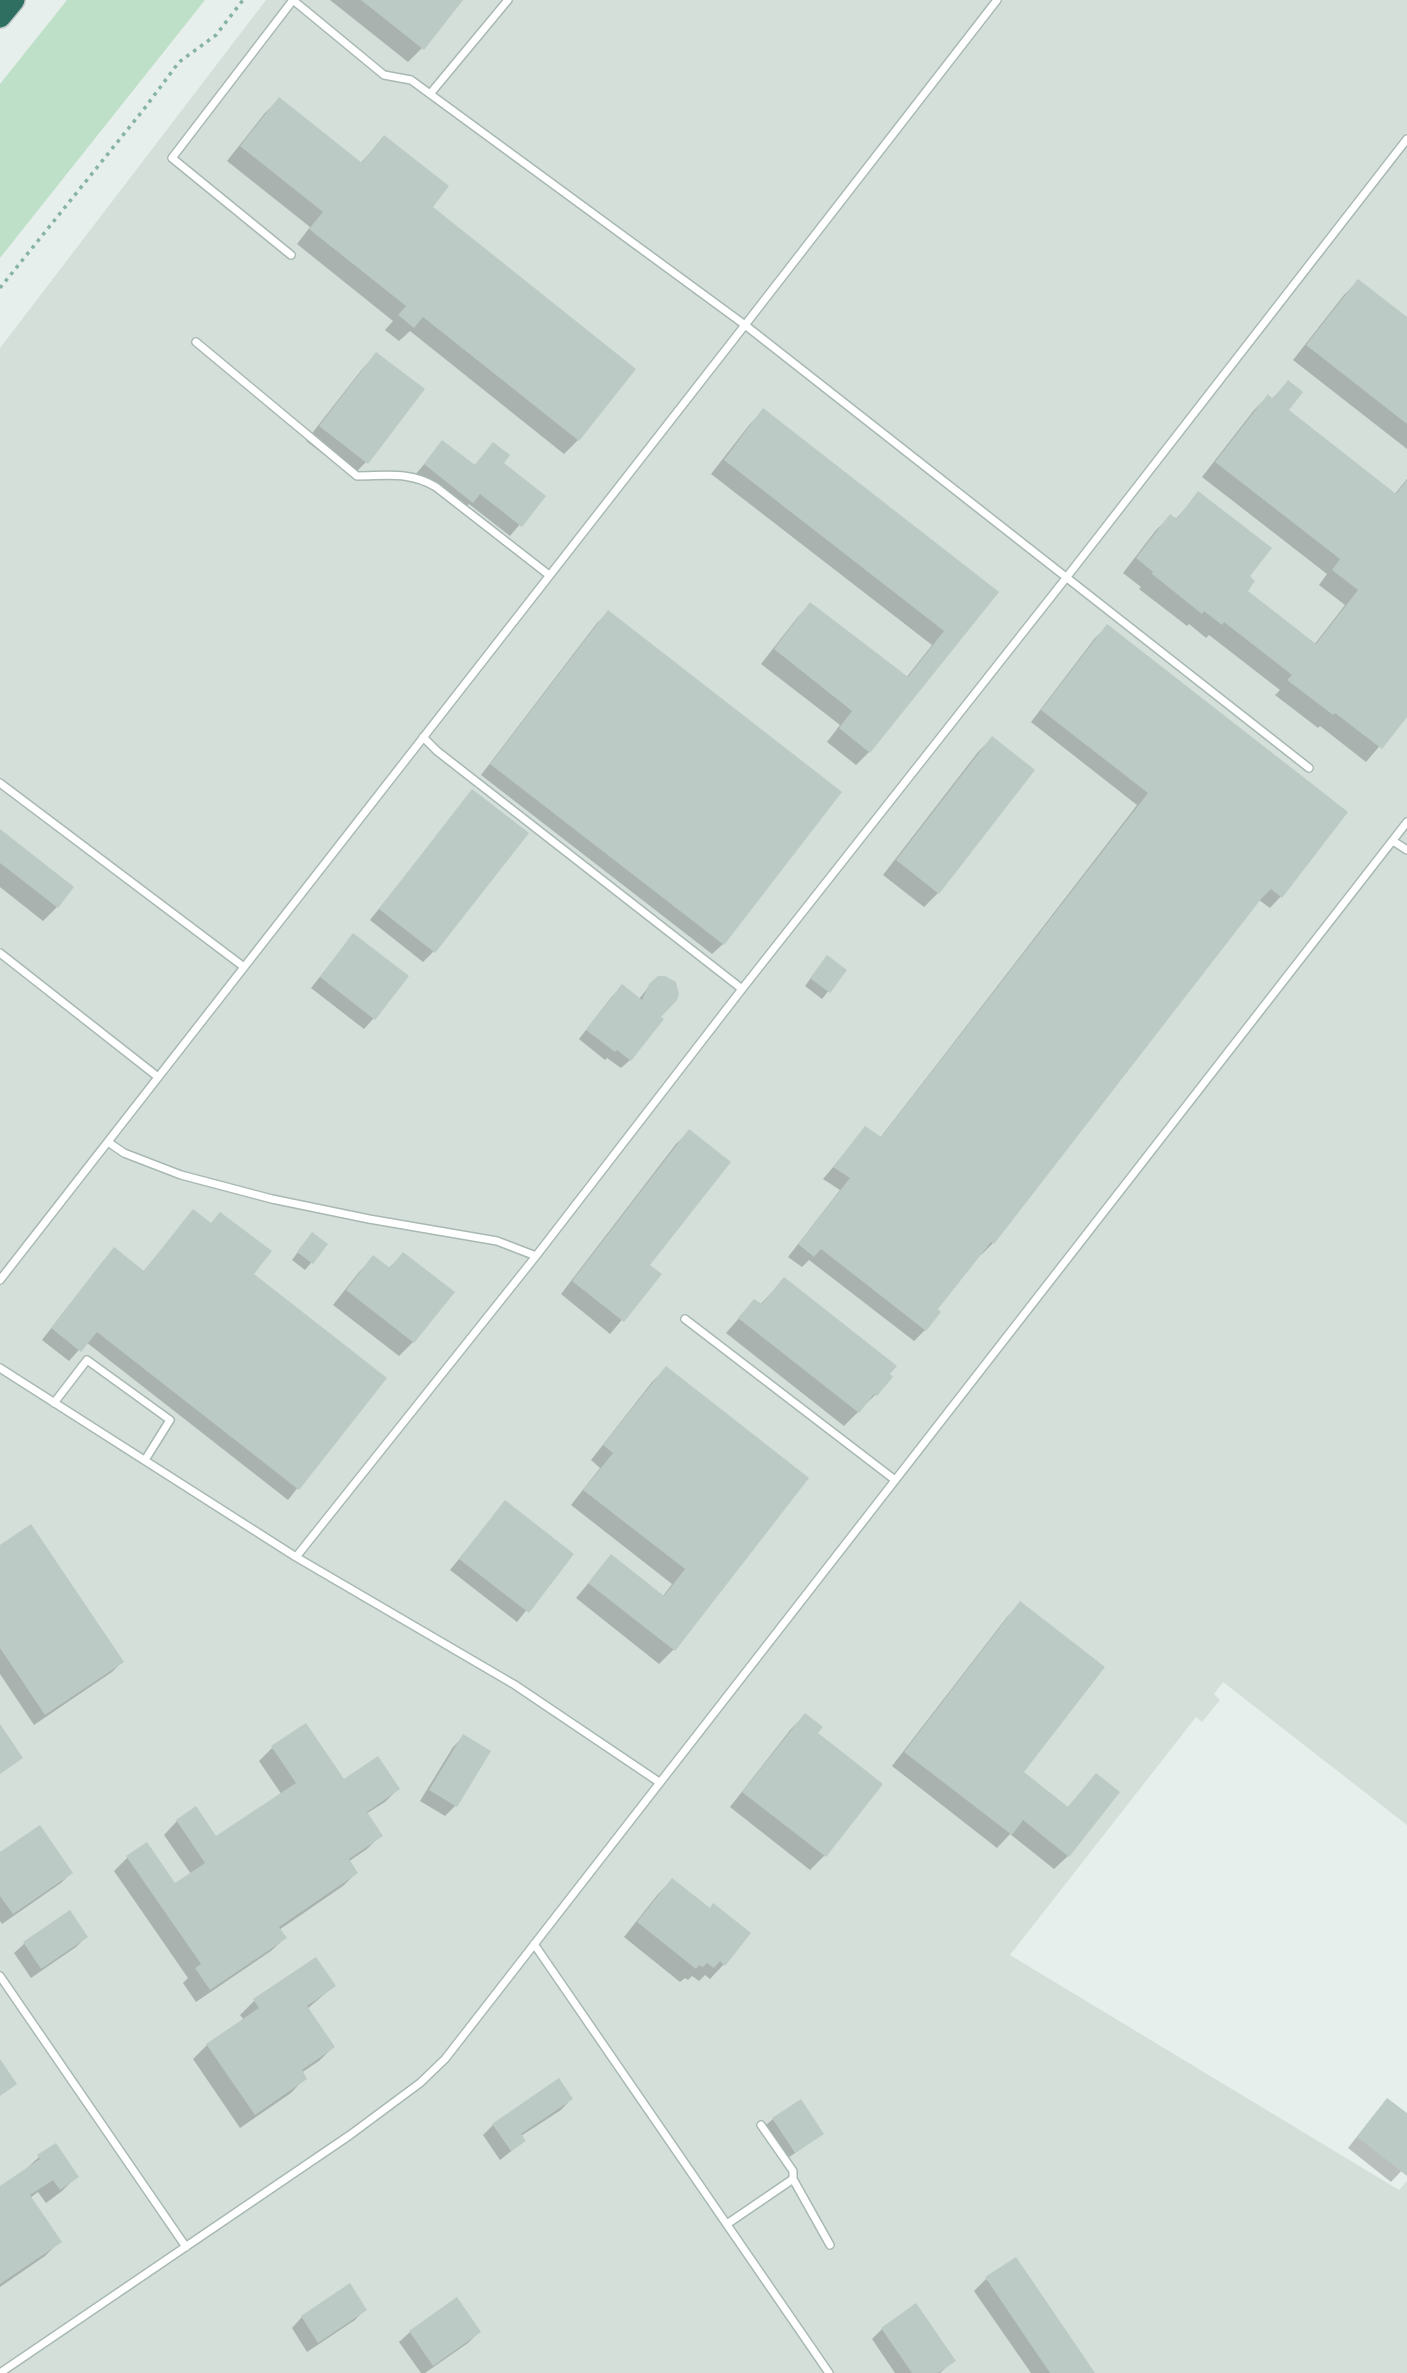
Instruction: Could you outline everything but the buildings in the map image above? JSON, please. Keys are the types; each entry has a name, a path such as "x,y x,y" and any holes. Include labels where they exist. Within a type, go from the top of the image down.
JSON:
{"highway":[{"path":"0,17 14,0"}],"lane":[{"path":"430,94 508,0"},
{"path":"0,1280 997,0"},
{"path":"291,255 172,158 293,1 384,75 411,80 745,325 1309,768"},
{"path":"296,1557 536,1256 1407,139"},
{"path":"196,342 357,476 405,475 422,478 549,575"},
{"path":"423,737 437,751 742,989"},
{"path":"0,783 244,967"},
{"path":"1,2373 350,2135 420,2083 445,2059 1407,822"},
{"path":"1393,841 1407,850"},
{"path":"0,953 158,1077"},
{"path":"108,1142 124,1153 181,1175 272,1199 497,1241 536,1256"},
{"path":"685,1319 895,1480"},
{"path":"54,1403 87,1360 170,1420 145,1461"},
{"path":"0,1368 296,1557 515,1685 659,1782"},
{"path":"534,1944 829,2373"},
{"path":"0,1976 186,2247"},
{"path":"761,2125 793,2171 793,2179 830,2245"},
{"path":"727,2224 793,2179"}],"path":[{"path":"0,288 179,62 216,35 243,0"}],"shaded area":[{"path":"266,0 1407,0 1407,1825 1223,1682 1214,1694 1220,1700 1202,1722 1196,1717 1010,1955 1399,2190 1407,2181 1407,2373 0,2373 0,348"}],"green space":[{"path":"67,0 205,0 0,258 0,84"}]}
